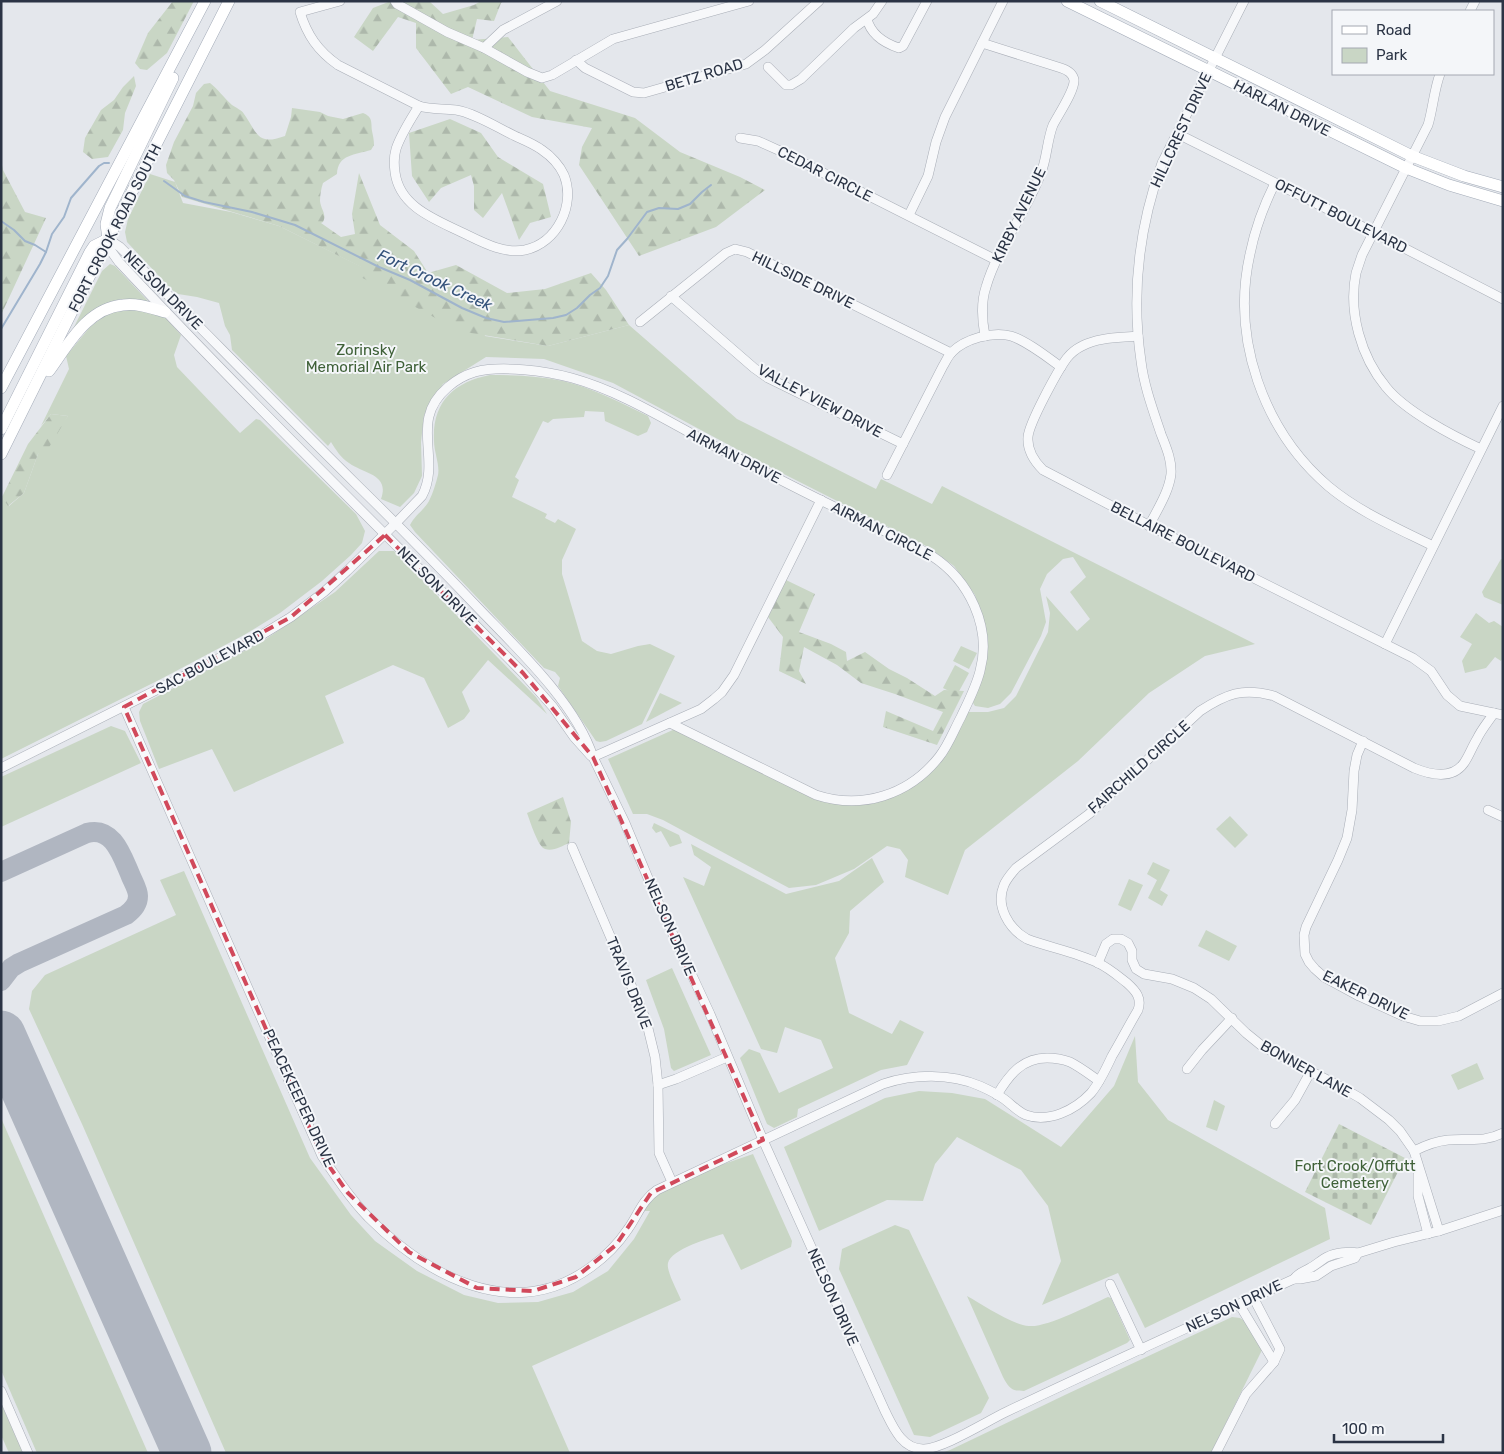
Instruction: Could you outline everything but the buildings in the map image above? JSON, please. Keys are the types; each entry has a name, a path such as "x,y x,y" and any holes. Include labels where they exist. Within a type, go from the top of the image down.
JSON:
{"main road":[{"name":"FORT CROOK ROAD SOUTH","path":"1,388 205,1"},
{"name":"FORT CROOK ROAD SOUTH","path":"1,454 108,239 230,1"},
{"name":"HARLAN DRIVE","path":"1067,1 1406,168 1449,185 1503,201"},
{"name":"HARLAN DRIVE","path":"1100,1 1412,156 1464,176 1503,187"},
{"path":"1,429 90,252 98,243 108,239 106,224 110,208 176,71 199,13"},
{"path":"29,399 72,339 95,315 124,304 165,312"}],"street":[{"path":"340,1 300,12 310,36 326,57 419,106 429,109 457,110 472,115 542,149 553,159 564,175 568,189 563,219 556,231 544,242 534,247 509,252 494,248 452,228 422,212 410,202 400,190 394,165 396,150 419,106"},
{"path":"396,1 397,4 447,32 484,48 526,72 542,78 552,75 613,39 749,1"},
{"path":"484,48 503,30 557,1"},
{"name":"BETZ ROAD","path":"576,60 585,68 633,92 644,92 746,64 765,50 819,1"},
{"path":"768,67 786,85 791,85 801,79 854,28 873,14 882,1"},
{"path":"867,19 868,25 877,37 899,48 903,46 927,1"},
{"path":"909,215 928,176 936,142 945,117 1003,1"},
{"name":"HILLCREST DRIVE","path":"1149,526 1167,490 1171,469 1169,454 1147,390 1141,362 1136,313 1138,264 1149,204 1162,163 1244,1"},
{"name":"KIRBY AVENUE","path":"982,43 1061,68 1068,71 1074,79 1073,87 1052,127 1042,173 996,260 982,297 985,336"},
{"path":"1440,75 1430,116 1362,255 1356,273 1354,294 1355,316 1362,346 1386,388 1421,417 1481,449"},
{"name":"OFFUTT BOULEVARD","path":"1178,134 1503,300"},
{"name":"CEDAR CIRCLE","path":"740,138 758,141 778,150 996,260"},
{"path":"1275,183 1257,225 1249,255 1244,297 1245,326 1249,351 1254,372 1264,397 1277,425 1294,449 1328,485 1360,509 1433,546"},
{"name":"NELSON DRIVE","path":"108,239 111,251 119,262 165,312 523,672 553,707 574,738 593,757"},
{"name":"NELSON DRIVE","path":"108,239 132,258 516,648 543,678 582,732 625,823 658,902 710,1014 763,1140 885,1412 897,1434 908,1445 924,1450 940,1446 1005,1413 1294,1279 1298,1274 1311,1268 1326,1257 1352,1252 1358,1253 1439,1231 1503,1210"},
{"name":"HILLSIDE DRIVE","path":"640,322 726,253 735,250 747,252 950,353"},
{"name":"VALLEY VIEW DRIVE","path":"671,296 768,378 903,444"},
{"path":"886,474 950,353 968,342 985,336 1010,336 1027,344 1061,367"},
{"name":"BELLAIRE BOULEVARD","path":"1138,336 1089,342 1073,351 1067,357 1032,422 1028,436 1028,448 1034,461 1043,470 1149,526 1424,665 1447,694 1460,706 1498,714"},
{"name":"AIRMAN DRIVE","path":"396,524 422,496 430,476 426,439 429,416 434,405 440,395 462,376 486,370 533,371 572,378 600,387 821,500"},
{"path":"1385,644 1503,406"},
{"name":"AIRMAN CIRCLE","path":"821,500 923,550 940,561 959,580 974,605 982,628 981,670 966,706 940,756 913,782 882,797 859,801 824,798 810,793 670,723 707,705 727,687 821,500"},
{"name":"SAC BOULEVARD","path":"1,768 250,642 291,617 324,592 396,524"},
{"name":"FAIRCHILD CIRCLE","path":"1099,1081 1140,1004 1139,996 1113,972 1098,963 1018,934 1006,917 1002,907 1003,887 1008,877 1016,868 1088,814 1200,711 1217,700 1232,694 1246,692 1274,696 1414,768 1437,775 1446,774 1460,767 1481,732 1498,714"},
{"name":"PEACEKEEPER DRIVE","path":"124,707 322,1156 348,1193 378,1227 409,1252 424,1262 477,1288 499,1292 534,1291 553,1286 576,1277 600,1260 616,1245 627,1231 647,1197 656,1190 763,1140"},
{"path":"593,757 670,723"},
{"name":"EAKER DRIVE","path":"1363,741 1357,754 1354,771 1352,810 1347,838 1304,935 1305,954 1309,962 1324,977 1359,996 1403,1016 1420,1021 1438,1022 1459,1016 1503,993"},
{"path":"1488,810 1503,817"},
{"name":"TRAVIS DRIVE","path":"572,847 646,1020 658,1085 659,1153 672,1182"},
{"name":"BONNER LANE","path":"1098,963 1106,944 1113,940 1121,939 1128,943 1136,969 1144,974 1172,979 1194,988 1211,999 1262,1046 1360,1098 1389,1120 1400,1131 1414,1151 1439,1231"},
{"path":"1187,1069 1232,1018"},
{"path":"658,1085 692,1073 727,1057"},
{"path":"763,1140 872,1089 904,1078 952,1079 980,1086 997,1095 1024,1114 1035,1117 1055,1116 1073,1108 1091,1092 1099,1081 1063,1059 1038,1058 1015,1070 997,1095"},
{"path":"1275,1124 1290,1106 1311,1071"},
{"path":"1414,1151 1448,1140 1483,1140 1503,1133"},
{"name":"BONNER LANE","path":"1418,1167 1418,1196 1428,1234"},
{"name":"NELSON DRIVE","path":"1479,1218 1503,1217"},
{"path":"1110,1284 1141,1350"},
{"path":"1216,1453 1246,1394 1274,1362 1280,1349 1253,1297"},
{"path":"1239,1304 1274,1362"},
{"path":"1,1391 28,1453"}],"highlighted area":[{"path":"385,535 523,673 593,757 763,1140 651,1193 616,1245 576,1277 533,1291 477,1288 409,1252 348,1193 322,1156 124,707 291,617"}],"green space":[{"path":"173,1 194,1 167,53 147,70 140,69 135,63 148,33"},
{"path":"391,1 429,1 443,14 474,5 481,1 503,1 494,21 477,19 472,40 508,37 550,91 635,118 680,152 740,177 765,190 716,227 639,256 579,165 582,147 592,128 532,117 468,87 451,94 416,48 416,23 398,17 373,51 354,37 373,8"},
{"path":"134,76 136,86 125,113 123,130 108,157 92,159 83,152 85,138 101,110 114,100"},
{"path":"210,83 243,113 263,139 269,140 285,136 292,108 320,112 343,119 363,113 368,116 371,120 374,141 371,150 348,156 344,159 338,167 337,174 323,183 321,190 320,201 324,217 321,223 341,237 355,234 352,214 359,173 380,225 414,251 428,273 456,265 507,293 545,289 591,273 606,290 629,325 548,346 459,331 359,276 361,267 279,226 182,197 174,180 167,173 166,165 174,142 193,106 196,93 204,84"},
{"path":"450,119 481,133 498,157 543,184 551,217 530,223 519,240 502,193 483,218 474,210 474,186 471,175 441,188 429,202 412,176 409,133"},
{"path":"1,160 3,170 25,212 46,218 1,315"},
{"name":"Zorinsky Memorial Air Park","path":"150,174 175,182 183,203 231,212 279,226 483,327 485,336 548,346 629,325 737,419 876,489 881,479 932,504 942,486 1255,644 1205,656 1149,693 1078,761 965,850 948,895 905,877 908,860 900,849 887,846 854,869 816,885 789,888 663,820 647,814 633,814 608,759 675,729 804,794 829,803 876,803 904,792 924,778 967,712 988,712 1004,708 1016,696 1048,632 1050,613 1046,596 1077,631 1090,619 1070,592 1086,577 1073,557 1063,559 1047,574 1040,589 1046,622 1041,636 1011,693 1000,704 988,708 975,706 973,703 985,666 986,629 975,595 954,566 928,547 770,467 613,383 544,359 486,357 443,384 424,415 421,442 422,476 414,493 400,507 381,499 383,491 379,480 346,461 331,442 328,446 232,350 230,335 225,326 219,303 178,294 127,242 125,232 128,219"},
{"path":"110,264 115,266 148,301 124,299 107,303 93,311 70,335 102,271"},
{"path":"135,309 164,316 181,335 174,355 177,367 240,433 256,419 260,420 356,514 365,531 362,543 322,581 280,613 244,635 1,759 1,498 9,506 24,493 38,454 68,416 51,414 41,426 69,369 66,356 90,327 108,313"},
{"path":"490,375 536,377 574,384 607,396 648,416 651,423 647,432 638,436 605,421 604,412 585,411 584,417 553,419 548,423 543,421 515,477 519,480 512,497 547,514 545,518 555,523 558,519 576,529 562,560 562,574 582,641 597,651 611,654 650,644 675,656 642,724 606,741 596,741 558,686 560,678 555,672 544,668 410,525 429,501 437,478 438,467 434,445 434,427 441,405 456,389 477,378"},
{"path":"51,414 68,416 48,449 38,454 24,493 8,506 2,497 28,444"},
{"path":"379,551 394,551 536,697 547,714 488,660 462,692 470,711 464,719 448,728 424,678 393,665 325,696 344,743 234,792 212,749 159,769 140,721 139,712 143,704 263,641 335,592"},
{"path":"1501,559 1503,560 1503,605 1484,597 1482,592"},
{"path":"786,580 815,594 799,632 846,652 847,661 865,652 889,669 935,696 944,690 964,691 937,745 883,727 886,711 933,731 943,712 861,683 837,665 804,647 799,671 806,684 779,671 783,637 768,617"},
{"path":"1476,613 1489,623 1494,621 1503,627 1503,658 1501,661 1495,657 1486,668 1465,673 1462,661 1472,644 1460,637"},
{"path":"961,646 977,653 969,669 953,661"},
{"path":"955,665 969,673 957,695 943,688"},
{"path":"660,693 682,703 646,722"},
{"path":"111,726 125,731 141,763 1,827 1,777"},
{"path":"563,797 571,822 569,843 548,850 542,847 537,839 527,813"},
{"path":"1230,816 1248,835 1235,848 1216,829"},
{"path":"654,823 679,835 682,843 670,847 661,831 656,833 652,828"},
{"path":"691,844 786,894 839,881 872,858 884,882 850,911 849,933 835,958 849,1013 892,1034 900,1020 924,1032 907,1065 881,1070 798,1109 797,1117 774,1128 767,1124 740,1058 749,1049 760,1053 779,1093 833,1068 821,1040 785,1027 777,1053 761,1049 683,877 704,886 711,867 694,855"},
{"path":"1153,862 1170,870 1160,890 1168,895 1162,906 1148,898 1157,880 1147,874"},
{"path":"184,871 310,1158 351,1215 375,1241 417,1271 464,1295 498,1303 538,1302 573,1292 608,1271 634,1239 650,1211 644,1211 651,1197 712,1168 753,1154 792,1241 791,1247 741,1270 723,1234 683,1249 676,1253 668,1263 670,1276 681,1300 532,1366 570,1453 226,1453 82,1124 29,1009 32,991 45,975 176,915 160,880"},
{"path":"1129,879 1143,885 1131,911 1118,905"},
{"path":"1206,930 1237,946 1229,961 1198,946"},
{"path":"672,968 711,1055 674,1071 671,1068 664,1029 646,980"},
{"path":"1135,1036 1138,1082 1168,1120 1325,1208 1330,1239 1145,1328 1118,1273 1042,1305 1061,1261 1048,1206 1021,1170 957,1137 935,1164 923,1201 887,1200 819,1231 784,1147 885,1098 919,1091 952,1093 985,1099 1061,1147 1114,1086"},
{"path":"1477,1063 1484,1079 1458,1090 1451,1075"},
{"path":"1214,1100 1225,1106 1217,1131 1206,1127"},
{"path":"1,1118 148,1453 37,1453 1,1370"},
{"name":"Fort Crook/Offutt Cemetery","path":"1339,1124 1405,1158 1371,1225 1305,1192"},
{"path":"895,1225 909,1230 989,1398 981,1413 930,1437 914,1435 839,1269 842,1249"},
{"path":"967,1296 1014,1322 1029,1326 1037,1326 1057,1320 1108,1297 1111,1298 1130,1340 1024,1391 1016,1390 1009,1386 1003,1377"},
{"path":"1232,1317 1240,1318 1246,1322 1262,1350 1211,1453 941,1453 950,1450"},
{"path":"1,1403 23,1453 9,1453 1,1435"}],"waterway":[{"name":"Fort Crook Creek","path":"1,329 40,264 52,234 64,217 71,198 99,166 109,163"},
{"name":"Fort Crook Creek","path":"164,181 185,196 252,212 295,225 379,267 410,280 462,308 486,318 504,322 553,318 566,315 577,308 600,288 608,276 617,250 647,212 659,208 678,209 690,204 711,185"},
{"path":"1,221 25,241 46,252"}],"taxiway":[{"path":"1,872 87,833 96,832 110,838 120,851 138,896 135,907 126,915 19,963 11,968 1,981"}],"runway":[{"path":"1,1035 187,1453"}]}
